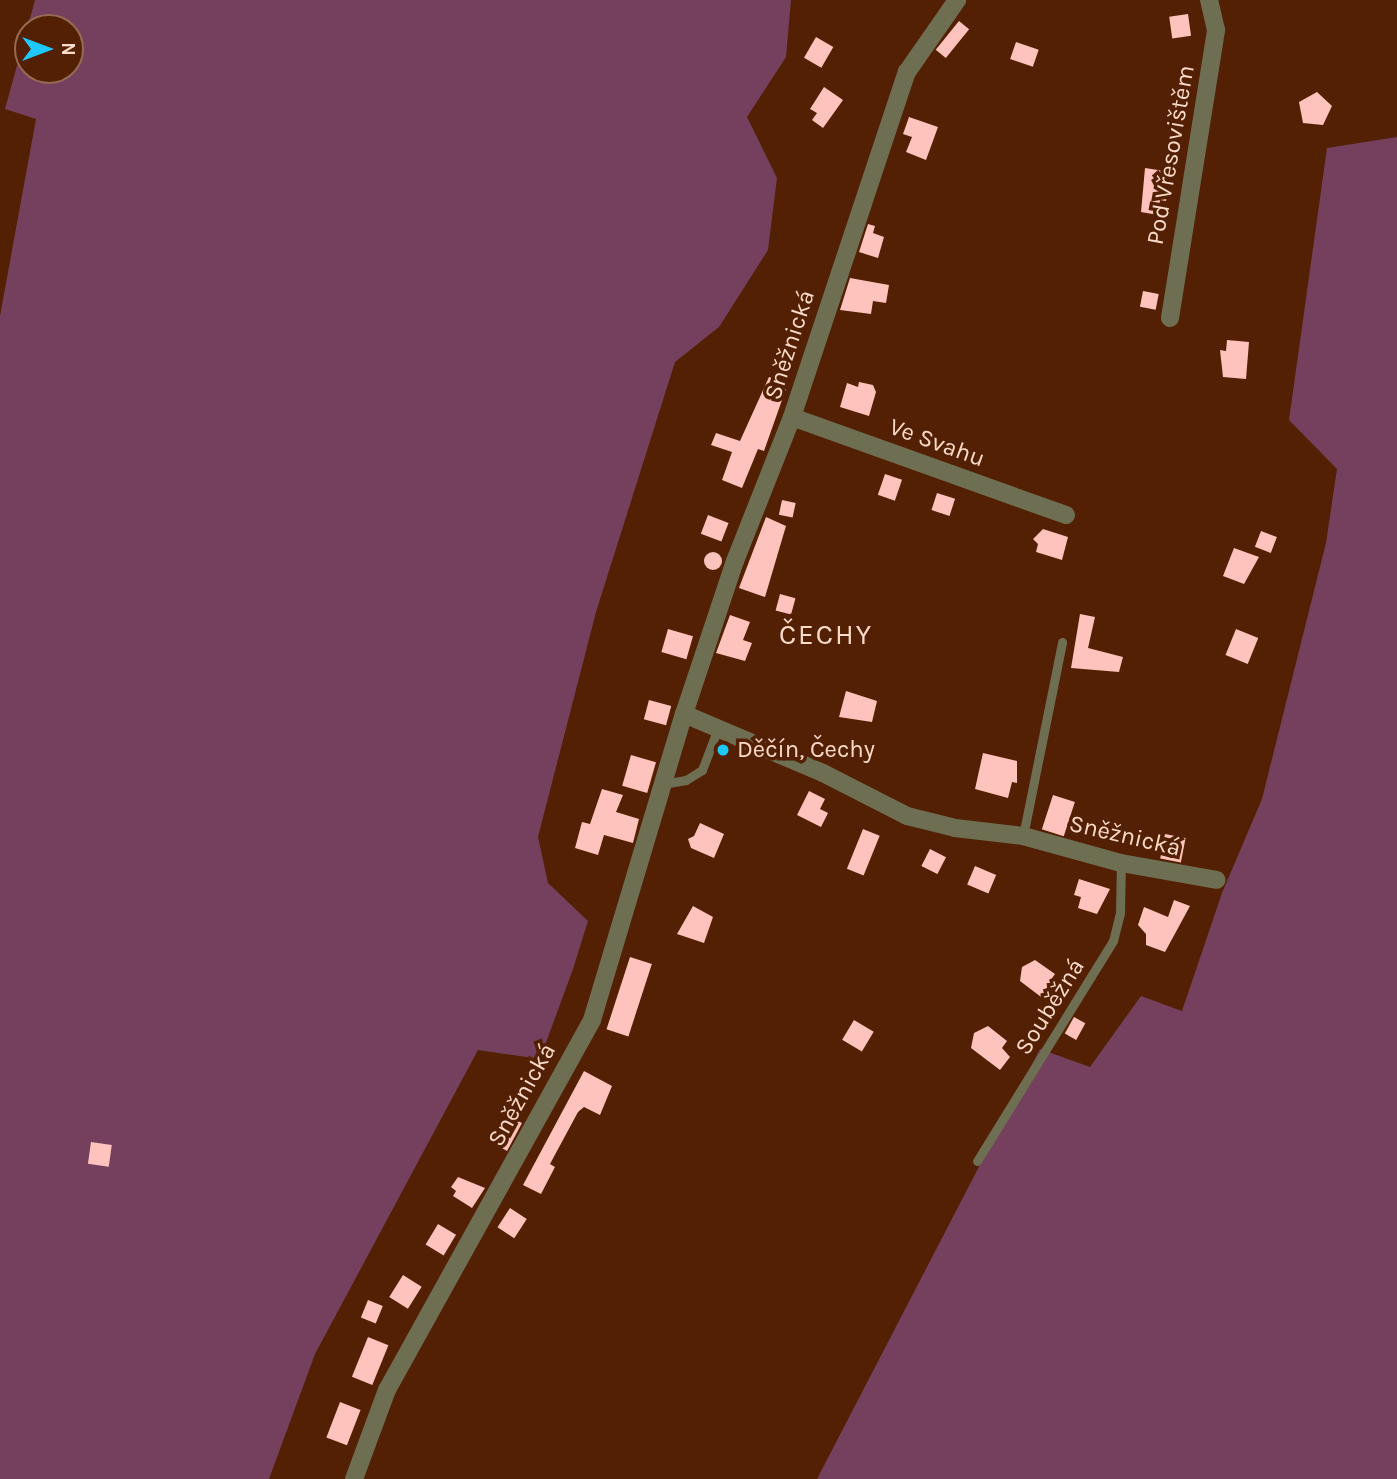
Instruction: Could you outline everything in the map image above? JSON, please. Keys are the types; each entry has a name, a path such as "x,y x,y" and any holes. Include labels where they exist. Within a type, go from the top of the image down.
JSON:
{"street":[{"name":"Sněžnická","path":"354,1479 387,1390 592,1020 684,714 735,561 792,417 907,72 957,0"},
{"name":"Pod Vřesovištěm","path":"1170,318 1216,30 1209,0"},
{"name":"Ve Svahu","path":"792,417 1066,515"},
{"name":"Sněžnická","path":"684,714 719,726 907,816 955,828 1023,836 1121,863 1217,880"}],"lane":[{"path":"1023,836 1062,642"},
{"path":"662,785 686,780 702,770 719,726"},
{"name":"Souběžná","path":"977,1161 1113,941 1120,913 1121,863"}],"shaded area":[{"path":"35,0 791,0 786,57 747,117 777,178 768,250 719,327 675,362 596,612 538,837 548,883 588,921 573,969 540,1059 478,1050 315,1354 269,1479 0,1479 0,316 36,119 5,109 14,76 14,84 84,84 84,14 31,14"},
{"path":"1397,137 1397,1479 817,1479 1040,1049 1090,1067 1141,996 1182,1011 1222,893 1262,799 1326,543 1337,469 1289,420 1327,148"}],"building":[{"path":"1188,14 1191,36 1172,38 1169,17"},
{"path":"959,21 969,29 946,58 936,50"},
{"path":"816,37 833,47 821,68 804,58"},
{"path":"1016,42 1039,50 1033,67 1010,59"},
{"path":"824,87 843,100 823,128 812,120 817,113 810,109"},
{"path":"1317,92 1332,106 1323,125 1303,123 1299,102"},
{"path":"909,117 938,127 926,160 906,152 912,137 903,134"},
{"path":"1145,168 1171,172 1166,201 1160,200 1158,215 1141,212"},
{"path":"868,224 875,226 873,233 884,237 878,258 859,252"},
{"path":"850,278 889,285 886,303 873,301 871,314 840,310"},
{"path":"1143,291 1159,294 1156,310 1140,307"},
{"path":"1227,340 1249,342 1246,379 1223,377 1220,350 1226,351"},
{"path":"769,377 788,383 764,451 758,449 742,488 722,480 732,452 711,445 716,433 740,441"},
{"path":"859,382 873,385 876,392 869,416 840,407 847,383 858,387"},
{"path":"885,474 902,480 895,501 878,495"},
{"path":"937,493 955,499 950,516 931,510"},
{"path":"782,500 796,503 793,518 779,515"},
{"path":"708,515 729,523 721,542 701,534"},
{"path":"766,517 786,526 765,597 739,588"},
{"path":"1043,529 1068,537 1062,560 1036,552 1038,544 1033,539"},
{"path":"1261,531 1277,537 1271,553 1255,547"},
{"path":"1234,548 1259,557 1244,584 1223,576"},
{"path":"709,552 717,552 722,561 720,568 709,570 704,565 704,557"},
{"path":"780,594 795,598 791,615 776,610"},
{"path":"1080,614 1095,617 1088,648 1123,657 1119,672 1071,668"},
{"path":"730,615 750,622 743,640 752,643 745,661 716,653"},
{"path":"668,629 693,636 686,659 661,652"},
{"path":"1236,629 1258,638 1248,664 1226,655"},
{"path":"846,691 877,701 872,722 839,717"},
{"path":"649,700 671,706 666,725 644,719"},
{"path":"983,753 1017,761 1017,783 1012,782 1008,798 975,789"},
{"path":"631,755 656,762 647,793 622,786"},
{"path":"602,789 623,795 616,812 639,819 633,843 604,835 598,855 575,848 582,822 590,824"},
{"path":"809,791 825,799 820,809 828,813 821,827 797,815"},
{"path":"1053,795 1075,802 1064,836 1042,829"},
{"path":"700,823 724,834 714,858 691,848 688,839 694,836"},
{"path":"863,829 880,836 864,876 847,869"},
{"path":"1165,834 1186,838 1181,863 1160,859"},
{"path":"930,849 946,857 937,874 921,866"},
{"path":"975,866 996,875 988,893 967,884"},
{"path":"1079,879 1110,889 1097,914 1078,908 1081,897 1074,895"},
{"path":"1174,900 1190,906 1165,952 1146,945 1146,934 1138,925 1144,907 1168,917"},
{"path":"693,906 713,917 704,943 677,934"},
{"path":"630,957 652,964 628,1036 607,1029"},
{"path":"1035,960 1055,974 1050,981 1058,990 1049,1003 1020,981 1022,967"},
{"path":"1074,1017 1085,1023 1076,1040 1065,1034"},
{"path":"854,1020 874,1032 862,1052 842,1040"},
{"path":"988,1026 1007,1041 1002,1048 1010,1057 1000,1070 971,1048 974,1033"},
{"path":"584,1071 612,1086 600,1115 584,1107 578,1112 550,1164 555,1167 541,1194 523,1185"},
{"path":"510,1117 522,1123 507,1151 495,1144 494,1138"},
{"path":"91,1142 112,1145 109,1167 88,1164"},
{"path":"458,1177 485,1188 472,1208 453,1196 456,1191 451,1187"},
{"path":"510,1208 527,1219 514,1238 497,1227"},
{"path":"438,1224 456,1235 444,1255 426,1245"},
{"path":"403,1275 422,1287 408,1309 389,1297"},
{"path":"368,1300 383,1306 376,1324 361,1318"},
{"path":"368,1337 388,1345 372,1385 352,1377"},
{"path":"340,1402 361,1410 347,1445 326,1437"}],"place":[{"name":"Děčín, Čechy","path":"723,750"}],"district":[{"name":"ČECHY","path":"826,635"}]}
